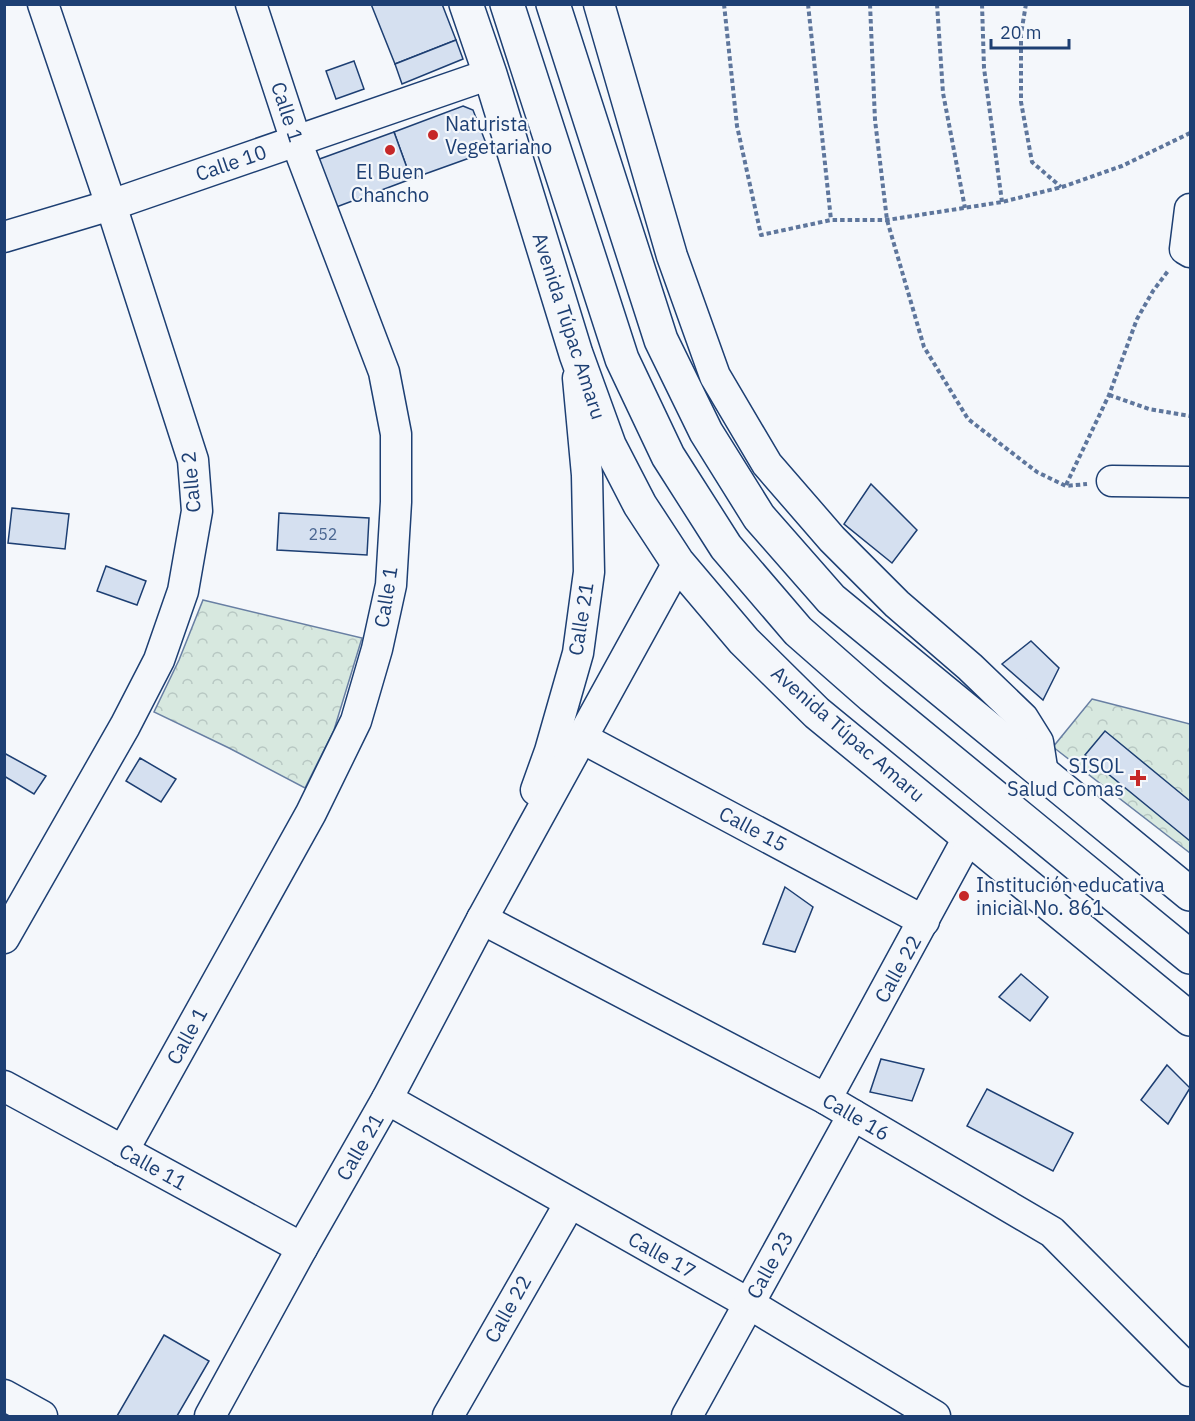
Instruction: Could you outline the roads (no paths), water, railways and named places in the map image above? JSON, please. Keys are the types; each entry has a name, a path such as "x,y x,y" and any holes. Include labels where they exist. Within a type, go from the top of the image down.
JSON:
{"main road":[{"name":"Avenida Túpac Amaru","path":"466,4 490,74 576,354 609,445 640,506 678,563 744,640 817,713 1191,1019"},
{"name":"Avenida Túpac Amaru","path":"507,4 622,359 668,456 726,547 806,638 872,696 1191,957"},
{"path":"553,4 661,340 706,432 759,517 831,599 1191,894"}],"street":[{"name":"Calle 2","path":"4,938 125,726 159,660 183,591 197,511 193,460 43,4"},
{"name":"Calle 1","path":"123,1151 311,813 356,721 377,649 391,585 396,502 396,435 384,372 296,141 251,4"},
{"path":"599,4 672,256 715,376 767,464 832,539 897,604 970,667 1023,718 1038,742 1043,774"},
{"name":"Calle 10","path":"4,237 111,205 490,74"},
{"path":"1188,250 1191,209"},
{"name":"Calle 21","path":"506,875 550,751 578,653 589,572 587,475 576,354"},
{"path":"1112,481 1191,482"},
{"name":"Calle 21","path":"210,1416 387,1099 482,919 678,563"},
{"name":"Calle 15","path":"582,738 924,921"},
{"name":"Calle 22","path":"826,1099 968,838"},
{"name":"Calle 16","path":"482,919 826,1099 1052,1232 1191,1371"},
{"name":"Calle 11","path":"4,1086 302,1248"},
{"name":"Calle 17","path":"387,1099 748,1303 932,1415"},
{"name":"Calle 23","path":"687,1416 853,1115"},
{"name":"Calle 22","path":"448,1416 570,1203"},
{"path":"4,1395 42,1416"}],"place":[{"name":"Naturista Vegetariano","path":"433,135"},
{"name":"El Buen Chancho","path":"390,150"},
{"name":"SISOL Salud Comas","path":"1138,778"},
{"name":"Institución educativa inicial No. 861","path":"964,896"}]}
